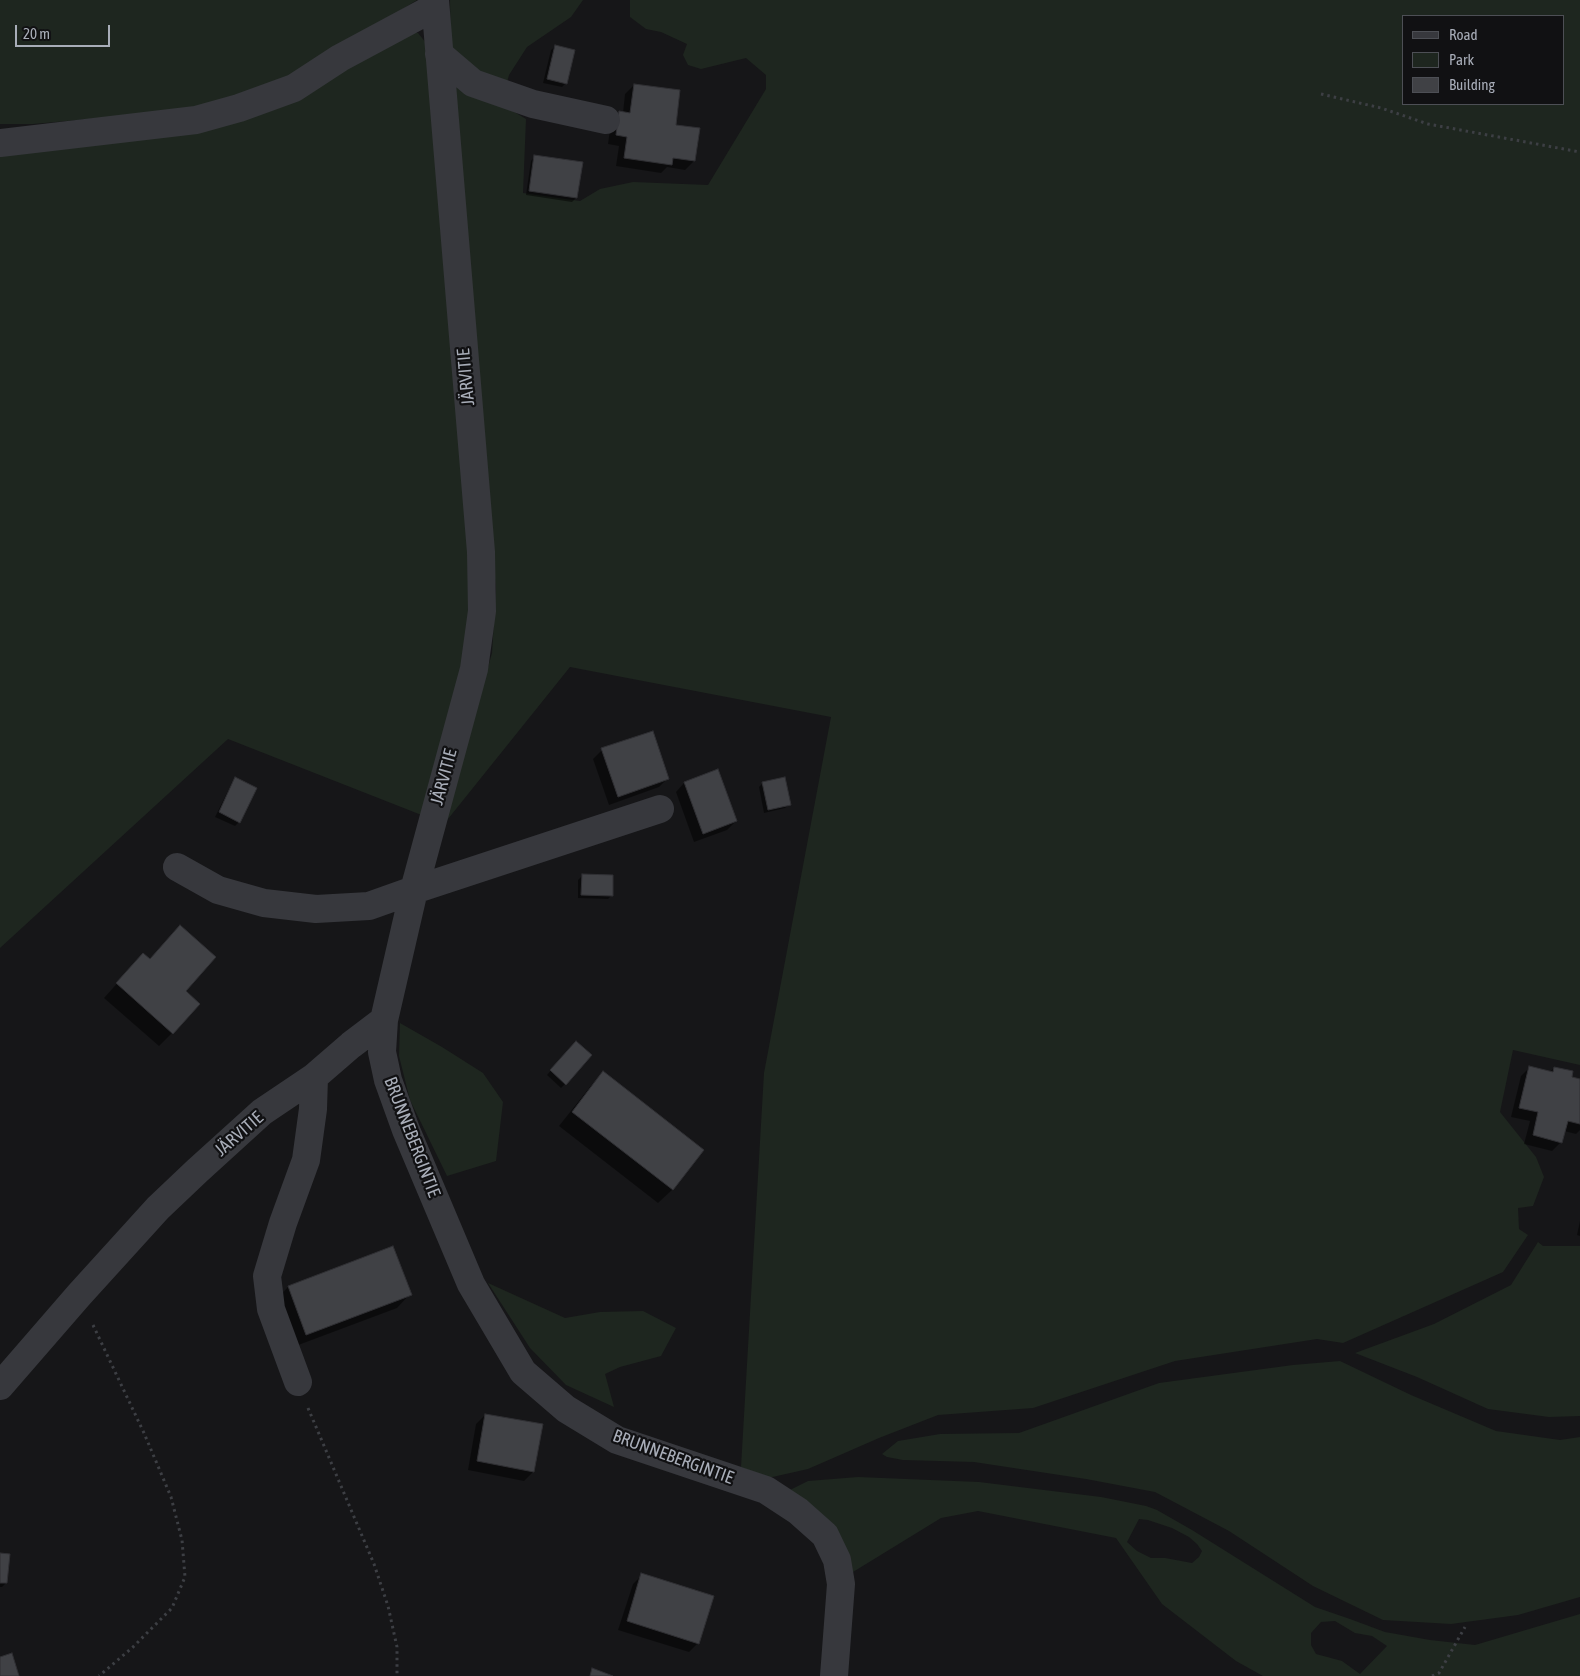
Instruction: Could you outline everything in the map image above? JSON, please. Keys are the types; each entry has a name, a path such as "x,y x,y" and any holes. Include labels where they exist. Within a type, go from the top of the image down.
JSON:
{"street":[{"name":"JÄRVITIE","path":"0,1386 158,1208 262,1112 314,1077 384,1020 414,890 474,668 482,611 481,552 435,4"},
{"path":"0,143 196,120 239,108 294,88 340,58 435,4"},
{"path":"439,54 472,83 533,104 606,120"},
{"path":"177,867 218,890 264,903 316,909 369,906 660,809"},
{"name":"BRUNNEBERGINTIE","path":"384,1020 382,1052 388,1080 406,1130 471,1284 523,1372 566,1409 617,1440 766,1490 798,1511 824,1535 837,1560 841,1584 834,1676"},
{"path":"298,1382 271,1309 267,1276 283,1223 306,1160 313,1109 314,1077"}],"path":[{"path":"1321,94 1381,108 1428,124 1580,152"},
{"path":"79,1295 144,1433 171,1497 182,1540 185,1577 172,1608 133,1647 99,1676"},
{"path":"298,1382 374,1564 388,1606 397,1647 397,1676"},
{"path":"1432,1676 1439,1673 1465,1627"}],"green space":[{"path":"0,0 417,0 283,83 192,110 33,124 0,124"},
{"path":"450,0 583,0 571,17 527,47 509,75 506,86 451,55"},
{"path":"630,0 1580,0 1580,1065 1513,1050 1500,1112 1536,1157 1544,1177 1533,1206 1518,1208 1519,1229 1528,1235 1503,1272 1343,1343 1317,1339 1175,1361 1033,1408 938,1415 808,1469 768,1478 741,1467 764,1073 831,717 570,667 444,824 492,653 496,589 448,72 526,119 523,193 580,201 600,189 633,182 708,185 766,89 766,75 746,58 701,69 688,65 683,55 687,44 661,32 646,29 630,17"},
{"path":"406,33 418,33 431,49 474,626 424,816 228,739 0,948 0,153 207,129"},
{"path":"400,1023 483,1073 503,1102 496,1161 447,1176 410,1100 399,1056"},
{"path":"1538,1242 1543,1246 1580,1246 1580,1416 1549,1417 1488,1409 1417,1377 1355,1353 1434,1324 1511,1285"},
{"path":"488,1283 565,1318 600,1312 643,1311 676,1328 661,1356 620,1367 605,1374 614,1407 566,1385 530,1348"},
{"path":"1340,1361 1411,1395 1496,1431 1560,1440 1580,1437 1580,1597 1518,1615 1451,1624 1383,1620 1313,1586 1229,1531 1155,1492 1086,1479 974,1462 903,1460 887,1457 882,1454 898,1441 940,1434 1019,1433 1159,1383 1293,1365"},
{"path":"858,1477 979,1482 1101,1497 1146,1506 1157,1510 1192,1530 1315,1607 1385,1632 1430,1640 1475,1645 1580,1614 1580,1676 1263,1676 1236,1661 1162,1604 1116,1538 978,1511 941,1518 853,1572 844,1551 786,1492 808,1481","holes":["1139,1519 1172,1528 1189,1537 1202,1551 1199,1557 1192,1563 1165,1558 1151,1558 1137,1551 1127,1542","1335,1621 1355,1633 1372,1636 1387,1646 1360,1674 1342,1661 1316,1654 1311,1645 1311,1633 1321,1622"]}],"building":[{"path":"555,45 575,50 567,84 547,79"},
{"path":"634,84 680,90 676,125 700,128 695,161 673,158 672,165 624,158 627,137 616,135 619,111 630,113"},
{"path":"534,155 583,162 577,198 529,191"},
{"path":"653,731 669,779 618,797 601,748"},
{"path":"718,769 737,821 703,834 684,782"},
{"path":"235,777 257,788 240,823 219,812"},
{"path":"785,777 791,805 768,810 762,782"},
{"path":"582,874 613,875 613,896 581,895"},
{"path":"180,925 216,957 186,991 200,1004 173,1034 116,983 143,953 150,959"},
{"path":"576,1041 592,1055 566,1085 550,1070"},
{"path":"1529,1066 1553,1072 1554,1067 1573,1071 1572,1077 1580,1079 1580,1124 1568,1121 1562,1143 1533,1135 1538,1112 1519,1108"},
{"path":"603,1071 704,1150 673,1190 572,1112"},
{"path":"393,1246 412,1295 306,1335 288,1286"},
{"path":"485,1414 543,1424 534,1472 477,1461"},
{"path":"0,1553 10,1554 7,1583 0,1583"},
{"path":"641,1573 714,1596 699,1644 627,1621"},
{"path":"12,1653 19,1676 0,1676 0,1657"},
{"path":"592,1668 613,1676 590,1676"}]}
